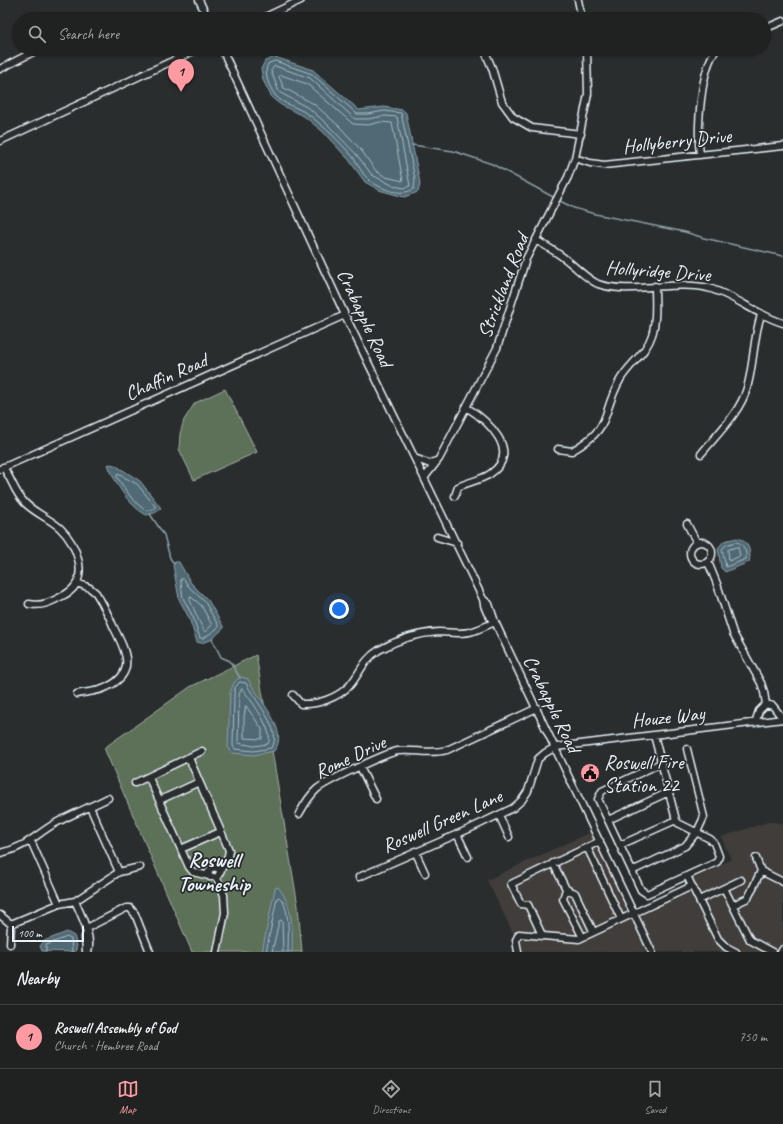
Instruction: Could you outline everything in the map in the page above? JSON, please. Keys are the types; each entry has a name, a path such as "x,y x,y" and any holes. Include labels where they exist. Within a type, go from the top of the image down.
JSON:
{"street":[{"path":"200,0 205,12"},
{"path":"276,12 301,0"},
{"path":"578,0 581,12"},
{"path":"771,26 783,21"},
{"path":"0,69 25,56"},
{"path":"0,141 183,56"},
{"name":"Crabapple Road","path":"225,56 350,326 457,543 483,599 489,618 495,622 556,747 652,952"},
{"path":"487,56 502,102 513,117 522,124 532,128 581,134"},
{"name":"Strickland Road","path":"425,477 439,459 497,348 506,325 521,273 568,177 575,158 581,134 588,94 587,56"},
{"path":"700,155 698,134 699,119 708,67 714,56"},
{"name":"Hollyberry Drive","path":"575,158 590,164 604,165 783,146"},
{"name":"Hollyridge Drive","path":"536,240 558,253 586,276 598,283 615,287 689,286 710,289 729,296 761,315 783,323"},
{"path":"558,449 572,452 587,442 599,431 606,420 620,380 642,353 653,334 655,324 655,286"},
{"name":"Chaffin Road","path":"2,468 345,314"},
{"path":"701,454 737,409 745,396 749,381 755,337 761,315"},
{"path":"333,320 344,322 350,326"},
{"path":"454,496 458,487 489,474 498,467 502,461 504,451 500,439 482,417 466,407"},
{"path":"416,459 430,464 439,459"},
{"path":"2,468 4,476 9,484 27,505 52,522 65,534 79,561 80,568 77,583 68,593 39,606 29,604"},
{"path":"687,524 697,543"},
{"path":"437,537 457,543"},
{"path":"697,543 707,544 712,549 712,556 708,562 701,564 692,559 690,552 697,543"},
{"path":"708,562 733,633 761,683 766,704"},
{"path":"77,583 90,588 96,593 124,649 127,660 126,669 115,682 106,688 77,694"},
{"path":"293,695 300,704 312,705 324,701 344,690 350,684 367,659 395,642 411,636 438,632 472,632 495,622"},
{"path":"766,704 773,706 783,719"},
{"path":"756,723 759,711 766,704"},
{"name":"Rome Drive","path":"300,814 308,798 317,789 360,767 396,752 407,750 434,754 446,750 536,708"},
{"name":"Houze Way","path":"556,747 783,719"},
{"path":"654,735 676,820 678,823 714,843 719,853 719,860 648,894 641,890 598,798 600,793 661,763"},
{"name":"Roswell Green Lane","path":"359,877 513,808 522,800 532,782 538,759 545,752 556,747"},
{"path":"632,871 685,846 696,832 704,817 687,749"},
{"path":"135,783 149,778 202,751"},
{"path":"189,758 229,850 228,856 216,875"},
{"path":"360,767 376,799"},
{"path":"149,778 189,867 193,872 216,875"},
{"path":"160,800 199,782"},
{"path":"608,820 669,792"},
{"path":"0,853 13,850 31,841 55,824 108,798"},
{"path":"90,807 119,872"},
{"path":"499,815 509,837"},
{"path":"620,845 676,820"},
{"path":"181,849 220,832"},
{"path":"457,834 468,857"},
{"path":"31,841 59,904"},
{"path":"542,935 528,905 521,904 511,884 600,841"},
{"path":"587,847 621,919"},
{"path":"415,851 425,873"},
{"path":"756,858 761,872 783,882"},
{"path":"553,863 566,890 563,899 582,936"},
{"path":"11,924 59,904 75,901 119,872 140,867"},
{"path":"733,905 748,898 761,872"},
{"path":"216,875 224,895 225,913 216,950"},
{"path":"687,876 718,939 726,947 736,952"},
{"path":"699,900 741,880"},
{"path":"518,952 516,940 519,934 579,939 582,936 692,886"},
{"path":"724,888 750,940 772,952"},
{"path":"566,890 575,893 593,931"},
{"path":"75,901 89,936 90,945 87,952"},
{"path":"86,930 126,908 130,908 135,914 148,951"},
{"path":"0,915 11,924"},
{"path":"10,944 11,924"},
{"path":"781,952 783,948"}],"shaded area":[{"path":"768,822 783,823 783,952 522,952 487,880 593,831 631,911 731,859 721,837"}],"green space":[{"path":"225,389 257,452 194,480 179,449 180,434 184,420 195,403"},
{"path":"256,655 298,906 302,952 192,952 104,748 190,687"}],"water":[{"path":"275,57 313,70 359,110 384,107 403,110 406,113 419,178 420,185 418,192 404,197 379,190 365,182 349,160 322,131 305,117 281,105 272,98 263,80 261,69 265,61"},
{"path":"108,465 115,465 140,481 161,508 152,514 146,515 133,505 123,493 111,472"},
{"path":"737,538 744,541 748,547 750,554 749,562 725,572 721,568 718,548 724,541"},
{"path":"175,562 179,562 191,583 208,600 224,628 211,640 201,643 197,642 189,618 179,599 173,565"},
{"path":"242,677 248,679 276,724 278,743 274,751 254,755 232,753 228,747 230,694 235,681"},
{"path":"278,887 287,902 291,918 292,952 262,952 275,888"},
{"path":"67,932 74,936 77,946 75,952 42,951 40,946 44,941"}],"waterway":[{"path":"412,145 453,151 492,164 555,198"},
{"path":"558,200 574,208 595,214 685,232 704,238 783,256"},
{"path":"150,514 164,535 170,558 174,564"},
{"path":"212,639 221,657 230,661 240,678"}],"place":[{"name":"Roswell Assembly of God","path":"181,92"},
{"name":"Roswell Fire Station 22","path":"590,773"}],"district":[{"name":"Roswell Towneship","path":"214,872"}]}
